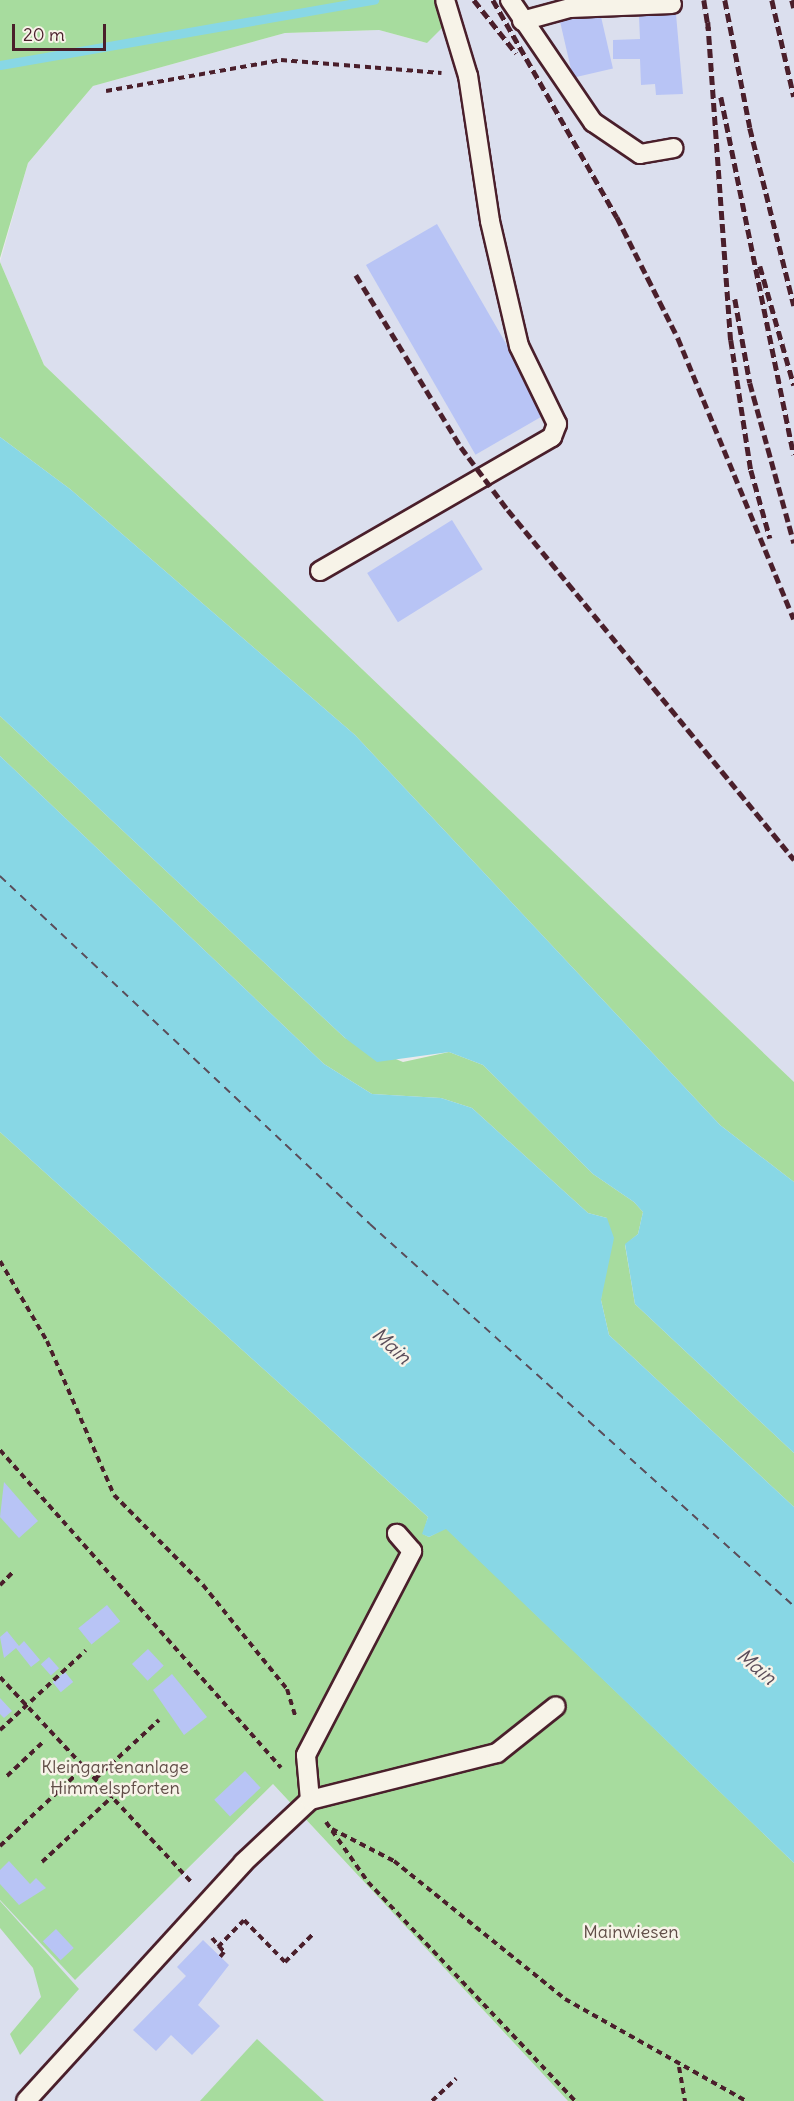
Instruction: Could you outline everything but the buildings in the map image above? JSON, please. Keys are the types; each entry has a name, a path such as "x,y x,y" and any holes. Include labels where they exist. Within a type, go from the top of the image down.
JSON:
{"lane":[{"path":"320,571 552,437 556,424 519,346 490,221 468,76 445,0"},
{"path":"510,0 522,21 593,122 640,154 673,148"},
{"path":"522,21 570,8 672,4"},
{"path":"310,1800 306,1755 412,1551 397,1534"},
{"path":"26,2101 209,1902 310,1800 498,1753 556,1706"}],"path":[{"path":"106,91 281,60 468,76"},
{"path":"0,1261 47,1341 114,1495 203,1585 287,1689 306,1755"},
{"path":"0,1450 310,1800"},
{"path":"0,1585 12,1573"},
{"path":"0,1730 86,1650"},
{"path":"0,1677 209,1902"},
{"path":"95,1779 159,1720"},
{"path":"7,1776 44,1741"},
{"path":"0,1846 84,1767"},
{"path":"42,1862 112,1797"},
{"path":"575,2101 368,1882 331,1829 394,1861 565,1999 679,2067 746,2101"},
{"path":"218,1947 244,1920 285,1962 313,1934"},
{"path":"209,1946 212,1940 224,1952 220,1957"},
{"path":"679,2067 686,2101"},
{"path":"432,2101 456,2079"}],"shaded area":[{"path":"437,0 794,0 794,1082 44,365 0,262 28,163 93,86 285,33 379,30 427,43"},
{"path":"273,1784 568,2101 0,2101 0,1900 75,1979"}],"green space":[{"path":"0,0 437,0 446,24 427,43 379,30 285,33 93,86 28,163 0,258"},
{"path":"0,262 44,365 794,1082 794,1182 720,1125 355,735 70,489 0,437"},
{"path":"0,716 345,1038 403,1062 449,1052 483,1065 593,1174 634,1202 643,1212 638,1234 625,1245 635,1304 794,1453 794,1507 609,1335 601,1300 607,1218 588,1213 472,1108 441,1098 372,1094 324,1064 0,756"},
{"name":"Mainwiesen","path":"0,1132 428,1517 423,1534 429,1537 446,1528 794,1863 794,2101 568,2101 273,1784 75,1980 0,1900"},
{"path":"0,1901 79,1989 20,2055 10,2034 41,1997 33,1968 0,1928"},
{"path":"257,2039 324,2101 200,2101"}],"water":[{"path":"0,437 70,489 355,735 720,1125 794,1182 794,1453 635,1304 625,1244 638,1234 643,1212 634,1202 593,1174 483,1065 449,1052 377,1062 345,1038 0,716"},
{"name":"Main","path":"0,756 324,1064 372,1094 441,1098 472,1108 588,1213 607,1218 614,1238 601,1300 609,1335 794,1507 794,1863 446,1529 429,1537 422,1534 428,1517 0,1132"}],"waterway":[{"path":"0,65 374,0"}],"ferry route":[{"path":"0,876 370,1224 794,1606"}],"railway":[{"path":"474,0 516,53"},
{"path":"493,0 617,217 678,338 794,619"},
{"path":"704,0 709,30"},
{"path":"725,0 750,128 794,306"},
{"path":"772,0 794,97"},
{"path":"792,0 794,8"},
{"path":"708,22 731,340 751,470 770,538"},
{"path":"721,97 794,455"},
{"path":"760,266 794,385"},
{"path":"356,275 461,447 508,510 794,860"},
{"path":"735,299 750,383 794,543"}],"park label":[{"name":"Kleingartenanlage Himmelspforten","path":"115,1778"}]}
